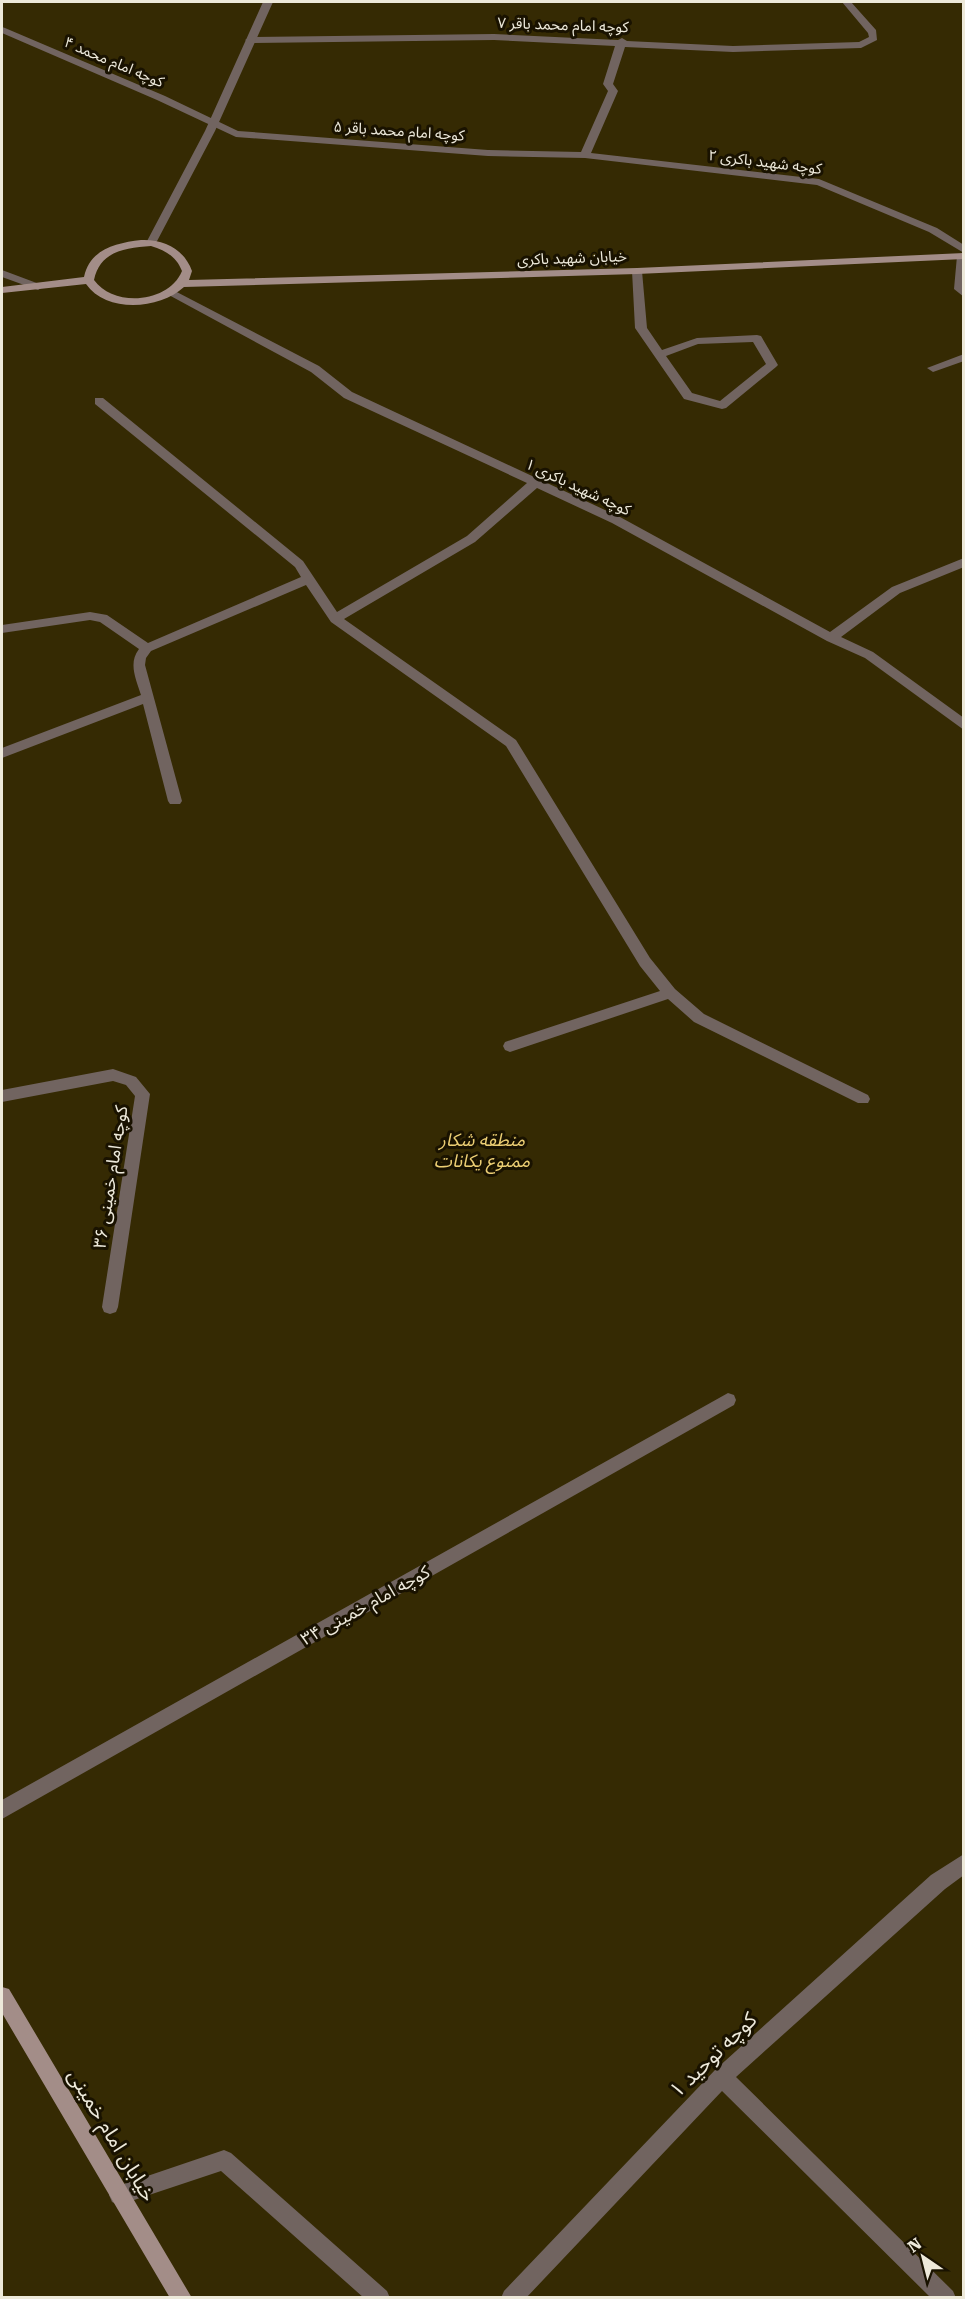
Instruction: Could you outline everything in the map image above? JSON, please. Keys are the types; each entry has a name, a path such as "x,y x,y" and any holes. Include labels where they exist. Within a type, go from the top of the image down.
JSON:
{"main road":[{"path":"151,243 170,249 183,258 187,271 176,288 148,300 122,301 100,293 89,280 90,268 98,257 113,248 151,243"},
{"name":"خیابان شهید باکری","path":"176,288 637,271 963,254"},
{"path":"2,290 89,280"},
{"name":"خیابان امام خمینی","path":"2,1996 118,2195 182,2298"}],"street":[{"path":"151,243 213,124 268,2"},
{"name":"کوچه امام محمد باقر ۷","path":"250,40 494,37 621,41 733,49 861,45 874,38 873,32 846,2"},
{"name":"کوچه امام محمد ۴","path":"2,30 161,98 213,124"},
{"path":"585,155 613,91 608,84 621,41"},
{"name":"کوچه امام محمد باقر ۵","path":"213,124 236,134 278,138 440,147 488,153 585,155"},
{"name":"کوچه شهید باکری ۲","path":"585,155 819,182 933,230 963,254"},
{"path":"963,254 959,289 963,294"},
{"path":"637,271 641,328 659,355 688,396 722,405 771,365 757,338 697,341 659,355"},
{"path":"2,273 38,287"},
{"name":"کوچه شهید باکری ۱","path":"176,288 315,369 348,395 616,520 831,638 869,655 963,725"},
{"path":"933,368 963,357"},
{"path":"99,402 299,564 335,619 511,743 645,962 670,993 699,1018 863,1099"},
{"path":"335,619 471,539 535,483"},
{"path":"831,638 896,590 963,562"},
{"path":"175,801 147,698 139,665 140,657 147,648 309,579"},
{"path":"2,629 90,616 102,618 147,648"},
{"path":"2,753 147,698"},
{"path":"510,1046 670,993"},
{"name":"کوچه امام خمینی ۳۶","path":"2,1096 113,1076 131,1081 143,1094 110,1307"},
{"name":"کوچه امام خمینی ۳۴","path":"2,1810 728,1400"},
{"name":"کوچه توحید ۱","path":"511,2298 722,2077 938,1882 963,1863"},
{"path":"722,2077 945,2298"},
{"path":"118,2195 224,2160 380,2298"}],"green space":[{"name":"منطقه شکار ممنوع یکانات","path":"2,2 963,2 963,2297 2,2297"}]}
